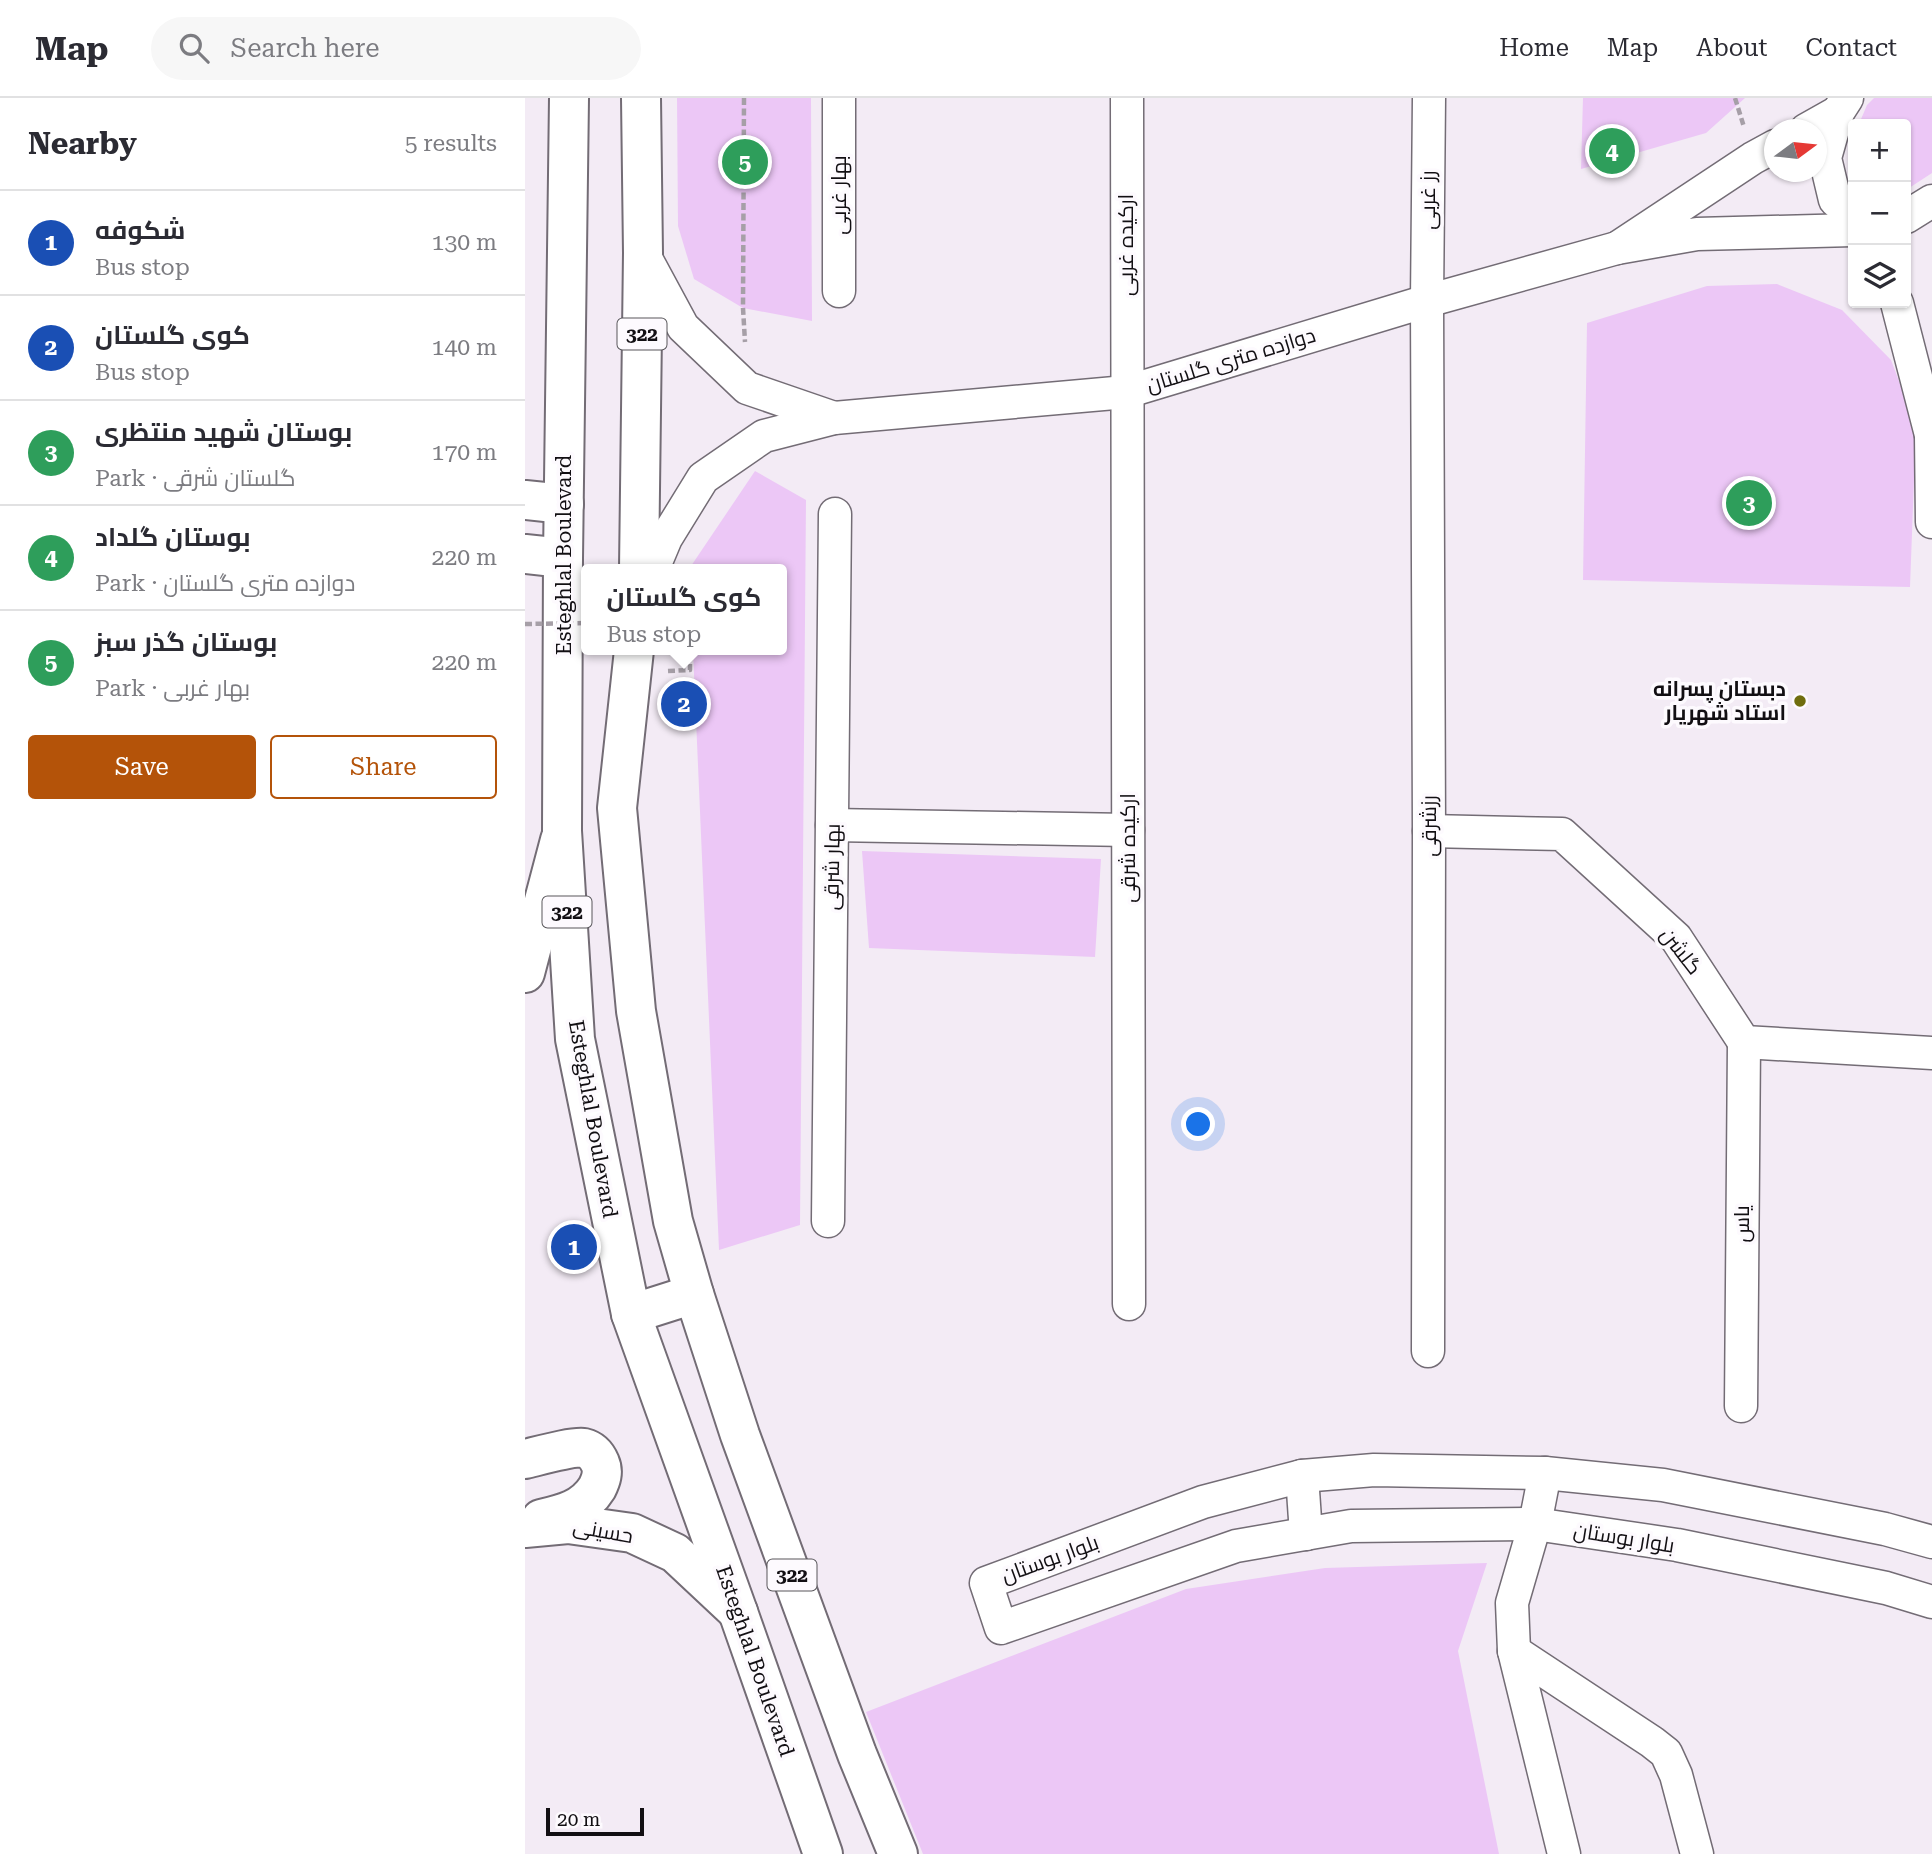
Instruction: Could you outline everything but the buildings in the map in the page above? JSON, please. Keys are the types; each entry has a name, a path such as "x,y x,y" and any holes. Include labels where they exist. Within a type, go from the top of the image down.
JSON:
{"main road":[{"name":"Esteghlal Boulevard","path":"569,98 562,831 575,1039 631,1314 823,1854"},
{"name":"322","path":"639,564 643,253 641,98"},
{"path":"525,500 564,504"},
{"path":"525,554 563,558"},
{"name":"322","path":"633,655 617,808 636,1011 673,1221 745,1448 857,1754 898,1854"},
{"path":"525,973 562,831"},
{"path":"631,1314 694,1294"},
{"path":"525,1459 574,1447 586,1449 595,1454 602,1466 602,1480 592,1496 580,1507 525,1525"},
{"name":"حسینی","path":"525,1525 568,1524 632,1533 675,1553 739,1612"}],"street":[{"name":"بهار غربی","path":"839,98 839,292"},
{"name":"ارکیده غربی","path":"1126,392 1127,98"},
{"name":"رز غربی","path":"1427,301 1429,98"},
{"path":"1822,119 1842,105"},
{"path":"1842,105 1825,158 1835,200 1848,212"},
{"path":"1616,248 1764,152"},
{"path":"1911,214 1932,201"},
{"path":"1616,248 1697,234 1848,230"},
{"name":"دوازده متری گلستان","path":"834,418 1126,392 1427,301 1616,248"},
{"path":"643,253 683,327 747,388 834,418"},
{"name":"رزشرقی","path":"1427,301 1428,1351"},
{"path":"1898,308 1931,431 1932,522"},
{"name":"ارکیده شرقی","path":"1126,392 1129,1304"},
{"path":"655,564 666,538 703,478 764,436 834,418"},
{"name":"بهار شرقی","path":"828,1220 835,514"},
{"path":"832,825 1128,830"},
{"name":"گلشن","path":"1429,831 1562,834 1677,938 1744,1042"},
{"path":"1744,1042 1932,1053"},
{"name":"یاس","path":"1741,1406 1744,1042"},
{"name":"بلوار بوستان","path":"1932,1542 1885,1529 1663,1485 1545,1474 1374,1470 1303,1476 1203,1502 986,1583 1001,1628 1235,1546 1351,1525 1535,1524 1677,1545 1886,1588 1932,1602"},
{"path":"1545,1474 1535,1524 1512,1603 1514,1651 1564,1854"},
{"path":"1303,1476 1306,1534"},
{"path":"1514,1651 1666,1753 1676,1775 1697,1854"}],"path":[{"path":"744,98 743,309 747,388"},
{"path":"525,624 581,623"},
{"path":"690,655 690,670"}],"shaded area":[{"path":"677,98 811,98 812,321 743,308 694,279 678,226"},
{"path":"1583,98 1745,98 1706,133 1581,169"},
{"path":"1874,98 1932,98 1932,173 1911,187 1911,119 1861,119 1867,105"},
{"path":"1777,284 1842,310 1891,360 1916,426 1910,587 1583,580 1587,323 1707,286"},
{"path":"755,471 806,500 800,1225 719,1250 693,655 787,655 787,564 692,564"},
{"path":"862,851 1101,859 1095,957 869,948"},
{"path":"1487,1563 1458,1651 1499,1854 923,1854 866,1712 1186,1589 1325,1568"}],"place":[{"name":"بوستان گلداد","path":"1612,151"},
{"name":"بوستان گذر سبز","path":"745,162"},
{"name":"بوستان شهید منتظری","path":"1749,503"},
{"name":"دبستان پسرانه استاد شهريار","path":"1800,701"},
{"name":"کوی گلستان","path":"684,704"},
{"name":"شکوفه","path":"574,1247"}]}
